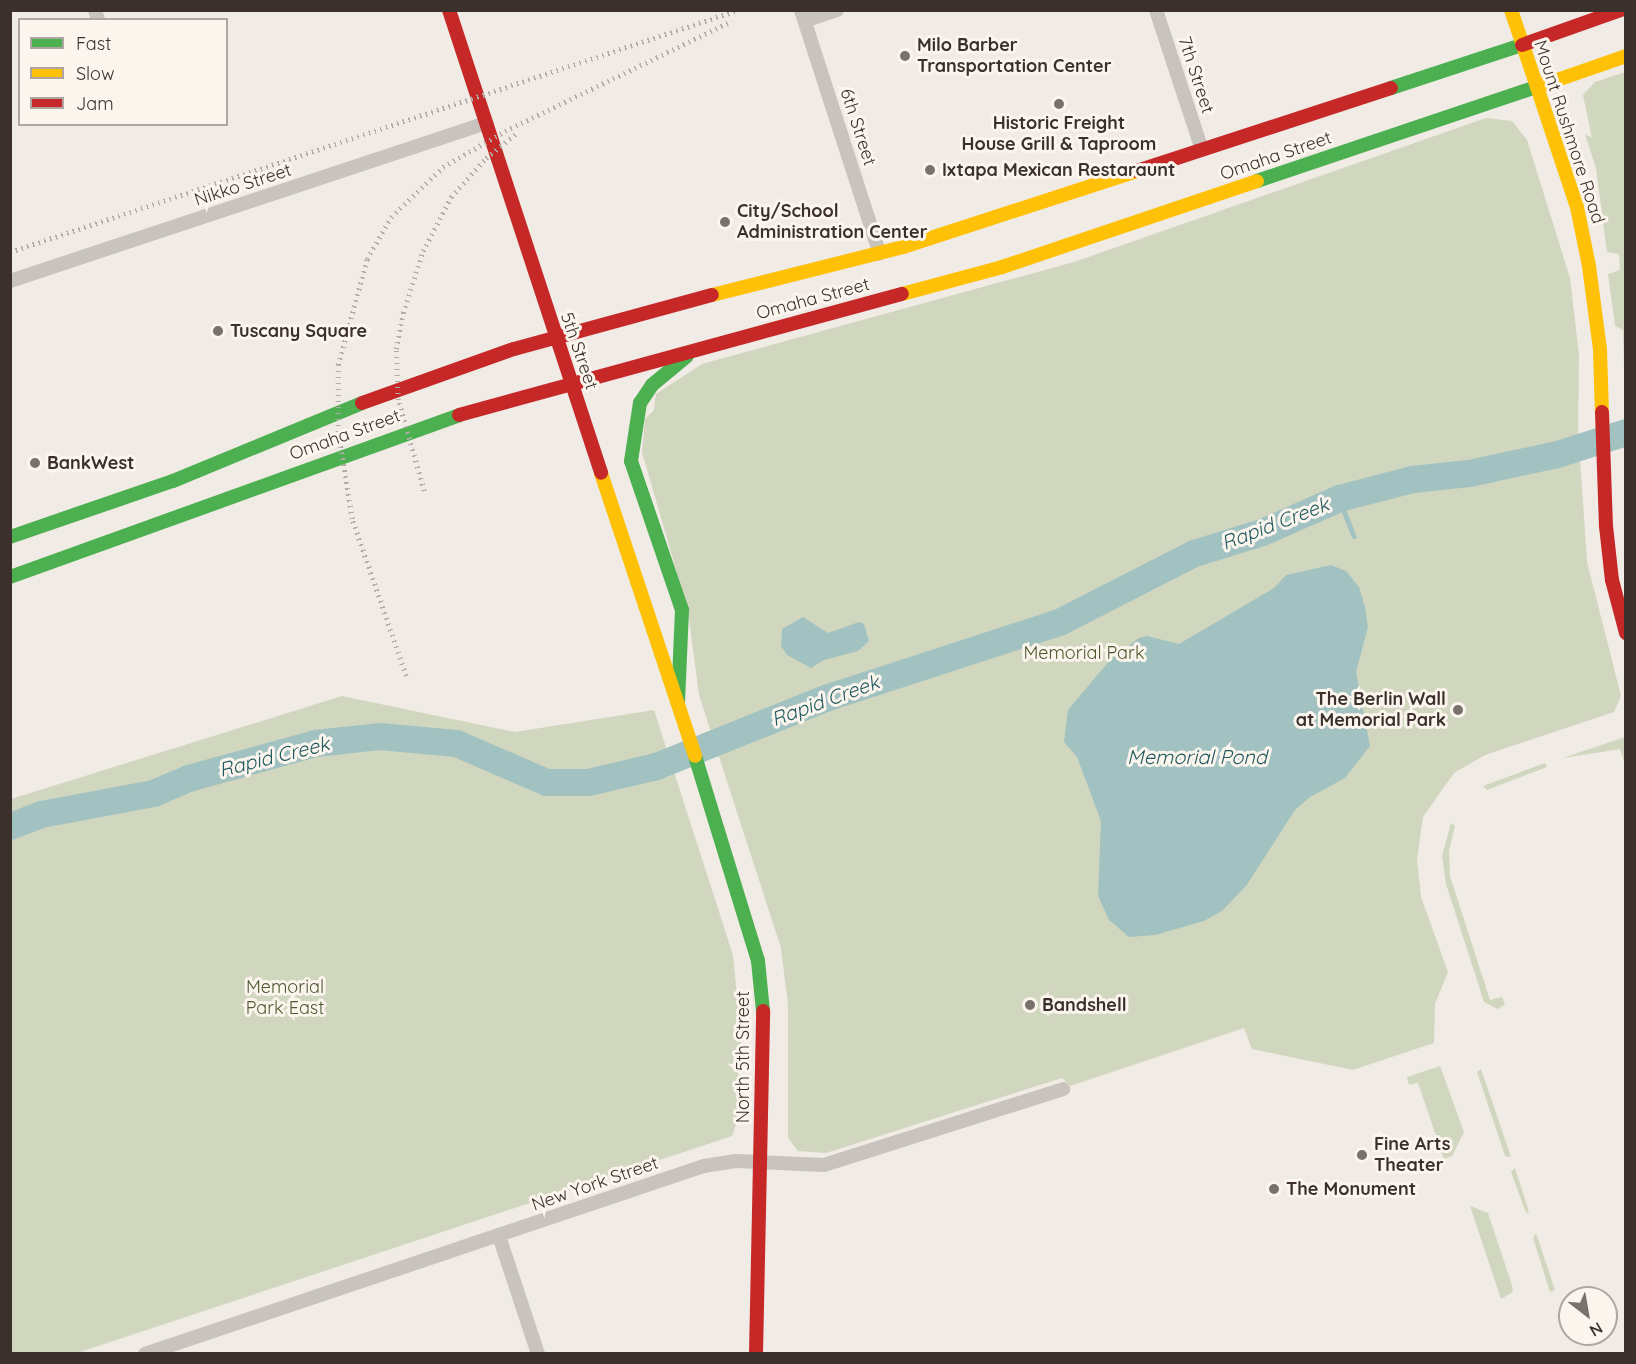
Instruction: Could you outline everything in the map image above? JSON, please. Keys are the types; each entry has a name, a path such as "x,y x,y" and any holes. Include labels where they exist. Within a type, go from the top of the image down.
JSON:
{"main road":[{"name":"5th Street","path":"450,10 555,336 678,702"},
{"name":"Mount Rushmore Road","path":"1510,10 1537,87 1583,234 1595,307 1612,580 1626,633"},
{"name":"Omaha Street","path":"10,537 173,481 404,387 555,336 880,254 1522,45 1621,10"},
{"name":"Omaha Street","path":"10,577 405,432 571,382 1002,267 1626,56"},
{"path":"678,702 682,610 631,461 634,425 640,403 674,364 701,347"},
{"name":"North 5th Street","path":"678,702 753,937 762,985 765,1036 758,1162 756,1353"}],"street":[{"path":"803,16 837,10"},
{"name":"7th Street","path":"1156,10 1202,150"},
{"name":"6th Street","path":"803,16 880,254"},
{"name":"Nikko Street","path":"10,281 486,123"},
{"name":"New York Street","path":"145,1353 183,1347 704,1166 758,1162 824,1165 1063,1089"},
{"path":"499,1236 538,1353"}],"green space":[{"path":"1626,72 1625,411 1623,330 1615,326 1608,274 1620,270 1619,254 1607,252 1596,168 1585,134 1592,138 1583,95 1595,82"},
{"name":"Memorial Park","path":"1486,118 1512,121 1527,140 1570,278 1579,355 1578,429 1587,562 1621,696 1614,712 1485,755 1454,773 1423,817 1417,859 1421,897 1448,972 1435,1004 1434,1043 1353,1070 1252,1049 1244,1028 1070,1086 1062,1078 826,1153 798,1151 788,1138 788,1004 781,948 699,695 688,611 642,452 645,419 654,410 656,394 702,364 1074,262"},
{"name":"Memorial Park East","path":"342,696 515,732 654,710 733,955 741,1038 737,1122 732,1136 77,1353 11,1353 11,799"},
{"path":"1625,737 1625,764 1620,749 1563,758"},
{"path":"1545,763 1547,767 1487,790 1483,786"},
{"path":"1451,823 1455,826 1449,851 1450,876 1490,1000 1502,997 1505,1004 1498,1009 1484,1002 1446,884 1442,856"},
{"path":"1440,1066 1464,1132 1452,1156 1444,1159 1418,1083 1409,1085 1407,1077"},
{"path":"1481,1069 1511,1157 1505,1156 1477,1072"},
{"path":"1515,1168 1529,1212 1526,1213 1511,1172"},
{"path":"1470,1206 1488,1213 1512,1285 1513,1292 1501,1299"},
{"path":"1536,1233 1555,1290 1550,1292 1533,1238"}],"water":[{"name":"Memorial Pond","path":"1331,565 1346,571 1359,587 1365,607 1368,627 1356,672 1370,746 1345,778 1310,797 1295,810 1246,886 1222,911 1204,921 1155,935 1129,937 1109,920 1098,896 1101,821 1077,757 1064,742 1068,710 1110,660 1139,638 1147,636 1179,644 1274,588 1286,575"},
{"path":"803,617 828,633 859,622 864,624 869,641 858,651 824,660 811,668 787,655 781,646 782,629"}],"waterway":[{"name":"Rapid Creek","path":"10,826 41,814 153,793 188,778 315,743 379,736 456,743 546,782 588,782 656,766 828,697 1059,622 1194,553 1262,532 1339,498 1412,479 1469,473 1557,454 1626,432"},
{"path":"1339,498 1354,536"}],"railway":[{"path":"10,252 738,10"},
{"path":"406,676 352,519 338,432 338,365 367,259 391,217 443,167 505,131 732,21"},
{"path":"424,491 398,400 396,349 403,313 423,251 451,197 486,158 518,132"}],"traffic: fast":[{"path":"1391,88 1522,45"},
{"path":"1257,181 1537,87"},
{"path":"678,702 682,610 631,461 640,403 652,385 687,356"},
{"path":"10,537 173,481 362,403"},
{"path":"10,577 459,415"},
{"path":"695,756 758,961 763,1011"}],"traffic: slow":[{"path":"1511,10 1537,87 1626,56"},
{"path":"1537,87 1577,207 1589,266 1600,350 1602,412"},
{"path":"712,295 903,247 1137,171"},
{"path":"902,294 1002,267 1257,181"},
{"path":"601,473 695,756"}],"traffic: jam":[{"path":"449,10 601,473"},
{"path":"1522,45 1621,10"},
{"path":"1137,171 1391,88"},
{"path":"459,415 902,294"},
{"path":"362,403 514,349 712,295"},
{"path":"1602,412 1606,526 1612,580 1626,633"},
{"path":"756,1354 763,1011"}],"place":[{"name":"Milo Barber Transportation Center","path":"905,56"},
{"name":"Historic Freight House Grill & Taproom","path":"1059,104"},
{"name":"Ixtapa Mexican Restaraunt","path":"930,170"},
{"name":"City/School Administration Center","path":"725,222"},
{"name":"Tuscany Square","path":"218,331"},
{"name":"BankWest","path":"35,463"},
{"name":"The Berlin Wall at Memorial Park","path":"1458,710"},
{"name":"Bandshell","path":"1030,1005"},
{"name":"Fine Arts Theater","path":"1362,1155"},
{"name":"The Monument","path":"1274,1189"}]}
